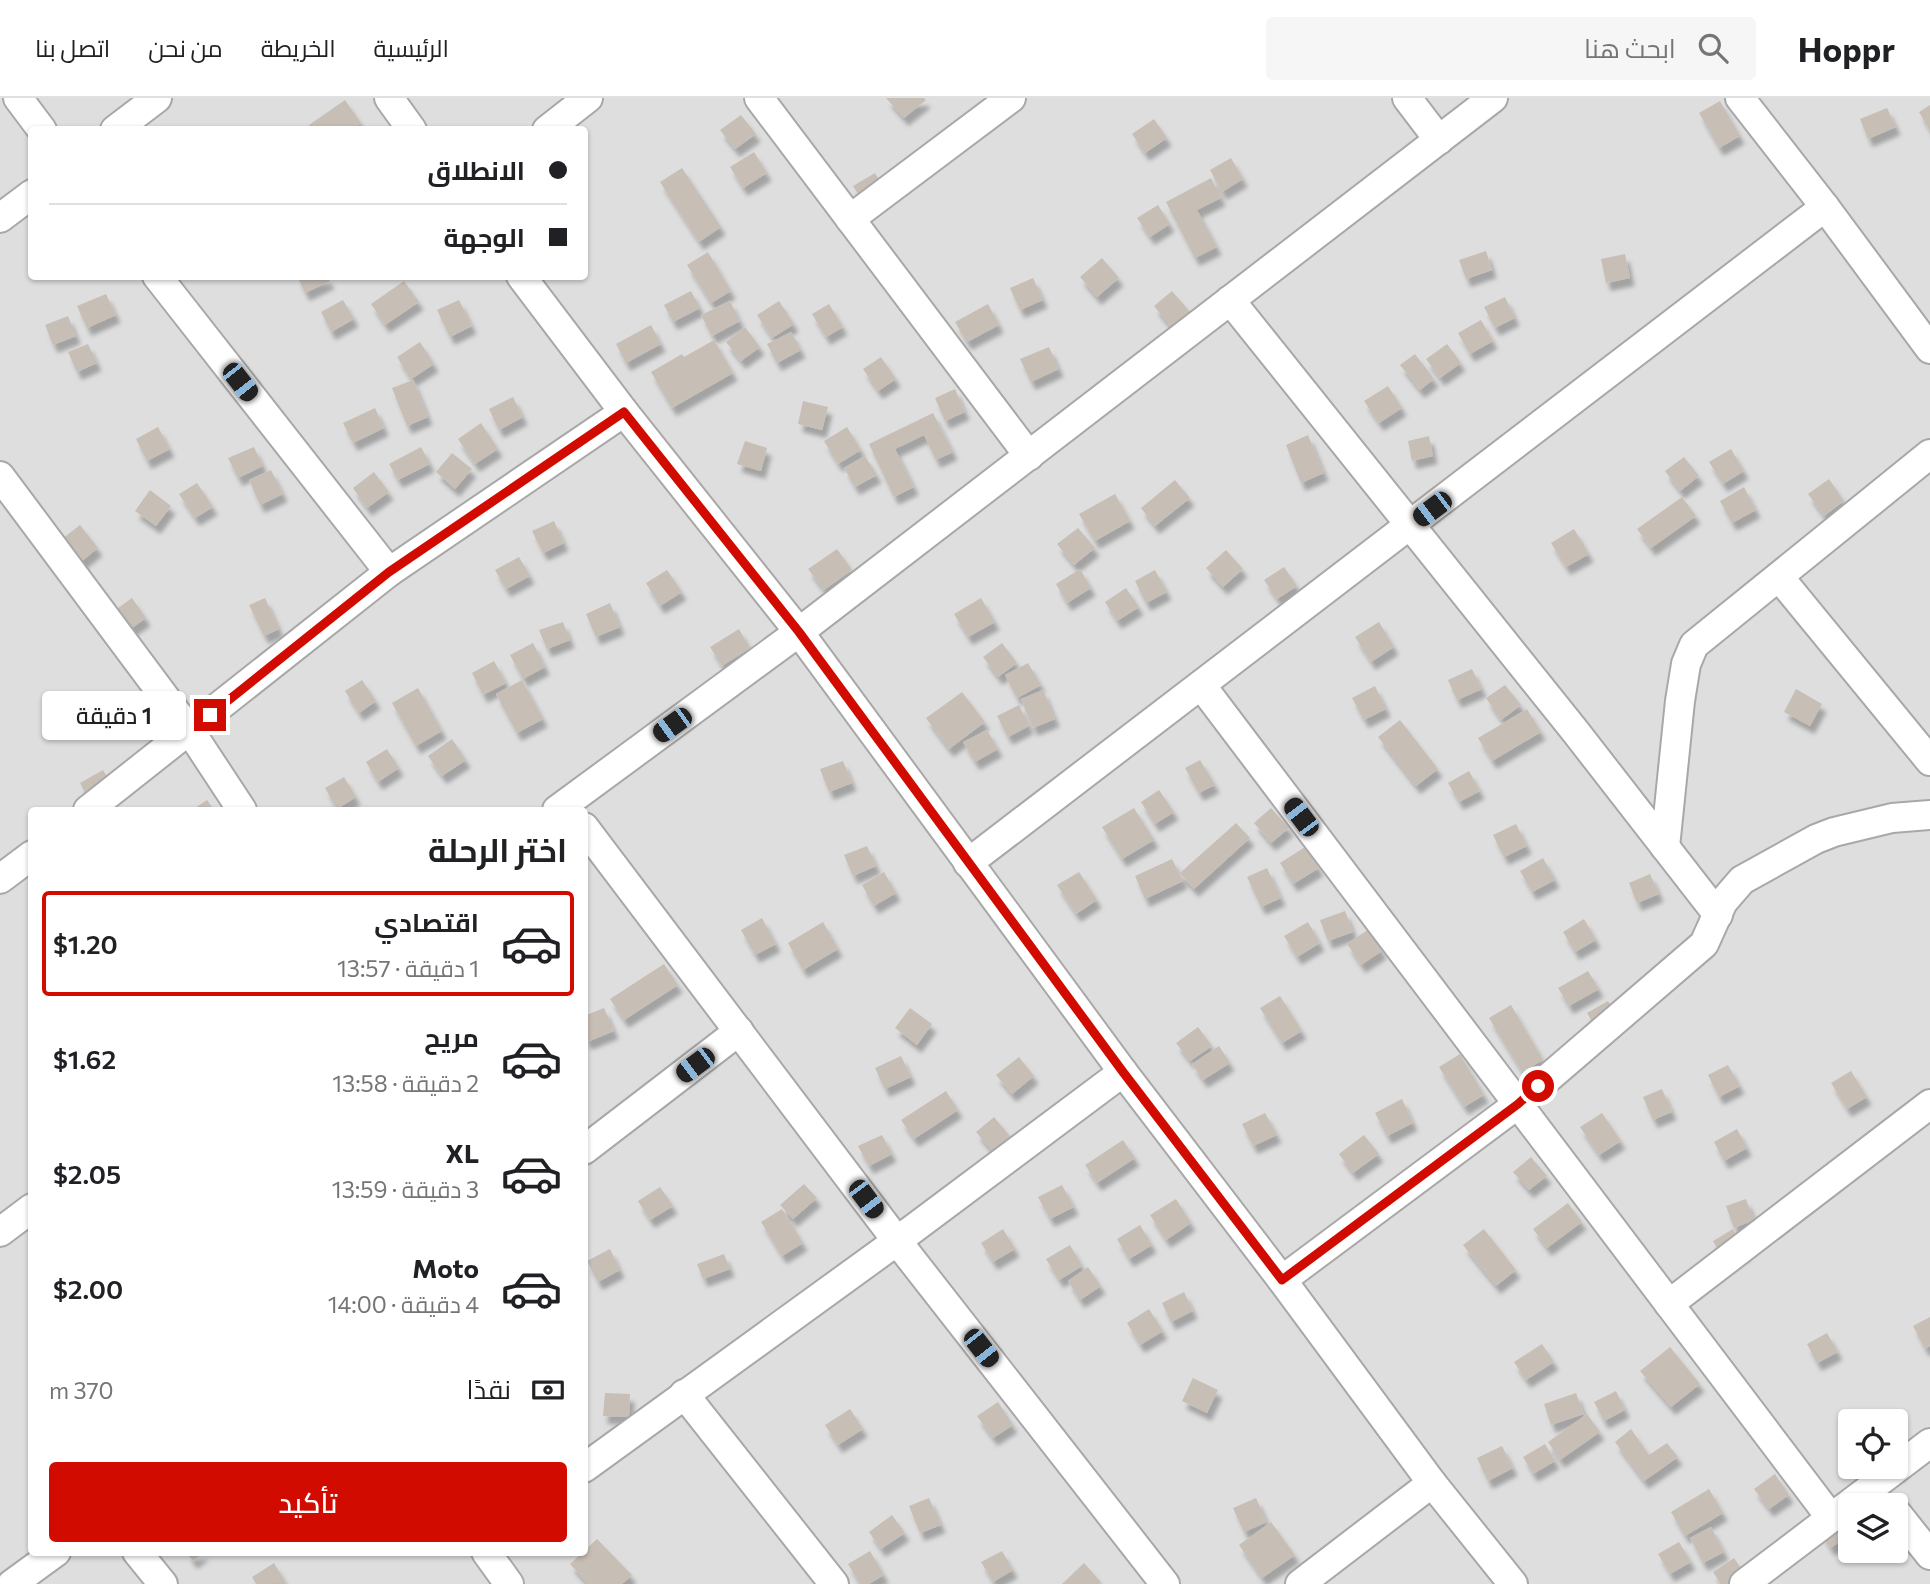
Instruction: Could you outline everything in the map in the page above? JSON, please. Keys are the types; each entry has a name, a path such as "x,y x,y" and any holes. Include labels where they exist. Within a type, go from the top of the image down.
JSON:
{"street":[{"path":"18,98 39,126"},
{"path":"120,126 157,98"},
{"path":"389,98 409,126"},
{"path":"552,126 588,98"},
{"path":"759,98 1029,456"},
{"path":"850,219 1011,98"},
{"path":"1407,98 1439,140"},
{"path":"566,807 799,632 1493,98"},
{"path":"1740,98 1930,349"},
{"path":"0,218 28,197"},
{"path":"968,863 1825,208"},
{"path":"160,280 389,572"},
{"path":"525,280 624,412 799,632 1123,1072 1432,1483 1513,1584"},
{"path":"1230,300 1718,915"},
{"path":"92,807 389,572 624,412"},
{"path":"1665,847 1680,701 1691,649 1930,454"},
{"path":"0,476 190,731 240,807"},
{"path":"1779,577 1930,761"},
{"path":"1201,685 1831,1518"},
{"path":"1282,1280 1518,1104 1704,944 1723,902 1736,885 1816,839 1870,822 1930,815"},
{"path":"588,832 897,1241 1165,1584"},
{"path":"0,879 28,858"},
{"path":"588,1147 739,1031"},
{"path":"588,1465 897,1241 1123,1072"},
{"path":"1669,1304 1930,1104"},
{"path":"0,1232 28,1211"},
{"path":"684,1394 834,1584"},
{"path":"1885,1493 1930,1443"},
{"path":"1300,1584 1432,1483"},
{"path":"1744,1584 1838,1515"},
{"path":"1908,1527 1930,1555"},
{"path":"12,1584 50,1556"},
{"path":"140,1556 163,1584"},
{"path":"489,1556 509,1584"}],"shaded area":[{"path":"0,98 1930,98 1930,1584 0,1584"}],"building":[{"path":"886,98 924,98 926,100 904,118"},
{"path":"345,100 361,123 357,126 309,125"},
{"path":"1720,101 1740,136 1719,148 1699,113"},
{"path":"1930,105 1930,131 1919,112"},
{"path":"1887,108 1896,127 1868,139 1860,119"},
{"path":"741,115 756,134 735,149 720,130"},
{"path":"1154,119 1167,138 1145,153 1132,134"},
{"path":"754,152 767,173 743,188 730,167"},
{"path":"1231,158 1243,179 1222,192 1210,170"},
{"path":"682,168 721,227 699,242 660,182"},
{"path":"875,173 887,193 865,206 853,186"},
{"path":"1211,178 1221,198 1197,210 1217,247 1195,258 1166,202"},
{"path":"1158,205 1170,224 1150,237 1137,218"},
{"path":"1486,251 1492,270 1466,279 1459,260"},
{"path":"708,252 731,291 711,303 687,265"},
{"path":"1625,254 1630,278 1606,283 1601,259"},
{"path":"1102,258 1119,278 1097,297 1080,277"},
{"path":"1033,278 1043,300 1020,310 1010,288"},
{"path":"299,280 330,281 305,293"},
{"path":"404,281 419,302 385,325 371,304"},
{"path":"691,291 700,308 673,322 664,305"},
{"path":"1172,291 1190,312 1171,327 1154,306"},
{"path":"106,294 116,315 87,328 77,306"},
{"path":"1505,297 1515,318 1495,328 1484,307"},
{"path":"343,300 354,319 331,332 321,312"},
{"path":"459,300 472,326 450,337 437,310"},
{"path":"730,301 740,321 712,336 701,315"},
{"path":"779,301 794,324 772,338 757,315"},
{"path":"829,304 843,327 826,337 812,314"},
{"path":"988,304 999,325 967,342 955,322"},
{"path":"68,316 76,336 53,345 45,325"},
{"path":"1481,320 1493,341 1470,354 1458,333"},
{"path":"651,325 661,344 626,363 616,344"},
{"path":"745,327 760,347 741,361 726,342"},
{"path":"791,332 801,350 777,363 767,344"},
{"path":"714,340 733,373 672,408 651,372"},
{"path":"420,342 434,364 411,379 397,357"},
{"path":"88,344 97,363 77,372 68,352"},
{"path":"1447,344 1461,363 1440,378 1426,359"},
{"path":"1049,347 1059,369 1031,382 1020,359"},
{"path":"1415,354 1434,379 1420,390 1400,365"},
{"path":"881,357 896,379 878,391 863,369"},
{"path":"413,380 428,417 407,426 392,388"},
{"path":"1388,386 1402,408 1379,423 1364,401"},
{"path":"955,389 965,412 945,421 935,398"},
{"path":"513,397 523,417 499,430 489,409"},
{"path":"803,401 828,407 822,430 798,424"},
{"path":"375,408 384,428 353,443 343,423"},
{"path":"933,413 953,452 936,460 924,435 895,449 914,487 894,497 869,444"},
{"path":"481,423 498,449 475,464 458,439"},
{"path":"158,427 170,449 147,461 136,439"},
{"path":"847,427 861,450 838,464 824,441"},
{"path":"1308,435 1324,473 1301,483 1286,445"},
{"path":"1429,436 1433,456 1412,461 1408,441"},
{"path":"745,441 767,448 761,471 737,464"},
{"path":"254,447 263,466 238,478 228,458"},
{"path":"421,447 430,464 398,480 389,464"},
{"path":"1731,449 1744,471 1723,484 1709,462"},
{"path":"452,453 472,469 455,489 436,472"},
{"path":"865,456 877,475 855,487 844,468"},
{"path":"1684,457 1699,476 1680,491 1665,471"},
{"path":"271,470 283,494 260,505 249,480"},
{"path":"374,472 389,492 367,508 353,488"},
{"path":"1829,479 1844,501 1824,516 1808,494"},
{"path":"1175,480 1190,498 1155,526 1141,508"},
{"path":"197,483 213,507 195,518 179,494"},
{"path":"1744,487 1756,510 1732,523 1720,501"},
{"path":"150,490 171,506 156,526 135,511"},
{"path":"1115,494 1130,521 1095,541 1079,514"},
{"path":"1682,497 1696,516 1651,548 1637,529"},
{"path":"554,521 564,543 543,553 532,531"},
{"path":"80,525 98,548 77,565 58,542"},
{"path":"1078,528 1095,548 1074,565 1057,544"},
{"path":"1574,529 1589,554 1566,567 1551,543"},
{"path":"837,549 852,570 824,590 808,569"},
{"path":"1226,550 1243,569 1223,587 1206,568"},
{"path":"519,557 530,576 506,589 495,570"},
{"path":"1284,567 1297,586 1277,599 1264,580"},
{"path":"1080,569 1091,588 1067,603 1056,584"},
{"path":"667,570 682,592 660,606 646,583"},
{"path":"1155,570 1167,592 1146,603 1135,581"},
{"path":"1126,588 1139,607 1117,621 1105,602"},
{"path":"132,598 146,618 125,633 111,613"},
{"path":"265,598 279,629 264,636 249,605"},
{"path":"981,598 995,622 968,637 954,614"},
{"path":"610,603 620,627 596,637 586,614"},
{"path":"563,622 570,640 547,649 539,630"},
{"path":"1379,622 1394,647 1371,662 1355,637"},
{"path":"739,629 750,648 722,666 710,647"},
{"path":"533,643 545,667 523,679 510,655"},
{"path":"1002,643 1017,663 998,677 983,657"},
{"path":"494,661 506,683 483,695 472,673"},
{"path":"1028,663 1041,685 1017,698 1005,675"},
{"path":"1472,669 1482,689 1457,700 1448,680"},
{"path":"362,680 376,701 359,713 345,691"},
{"path":"522,680 543,719 517,733 496,694"},
{"path":"1505,685 1521,705 1501,720 1486,698"},
{"path":"1375,686 1386,709 1364,720 1352,698"},
{"path":"418,688 442,731 416,746 392,703"},
{"path":"1796,689 1822,704 1810,726 1784,712"},
{"path":"1043,690 1055,719 1033,728 1021,699"},
{"path":"962,692 985,722 949,749 926,718"},
{"path":"1019,705 1029,726 1008,737 997,716"},
{"path":"1527,709 1541,732 1492,761 1478,738"},
{"path":"1400,720 1438,769 1416,786 1378,737"},
{"path":"987,730 998,749 975,762 963,742"},
{"path":"452,739 466,760 442,776 428,756"},
{"path":"387,749 399,768 378,782 366,762"},
{"path":"1200,760 1215,785 1199,793 1185,768"},
{"path":"843,761 852,783 829,792 820,769"},
{"path":"103,770 115,791 91,804 80,783"},
{"path":"1469,771 1480,791 1459,802 1448,783"},
{"path":"344,777 356,797 336,807 325,788"},
{"path":"1159,790 1174,812 1155,824 1141,802"},
{"path":"207,800 212,807 196,807"},
{"path":"1134,808 1154,840 1122,859 1102,827"},
{"path":"1271,808 1289,828 1271,843 1254,823"},
{"path":"1236,823 1250,838 1194,889 1180,873"},
{"path":"1516,824 1527,846 1504,857 1493,835"},
{"path":"867,846 876,866 853,876 844,855"},
{"path":"1305,847 1319,868 1293,884 1280,863"},
{"path":"1543,858 1555,880 1532,892 1520,871"},
{"path":"1172,859 1183,881 1145,899 1135,876"},
{"path":"1267,868 1281,898 1261,907 1247,877"},
{"path":"884,872 896,893 874,906 862,885"},
{"path":"1079,872 1097,900 1076,914 1057,885"},
{"path":"1650,874 1659,894 1637,903 1629,883"},
{"path":"1345,911 1353,932 1328,941 1320,920"},
{"path":"762,918 776,944 755,955 741,930"},
{"path":"1584,919 1596,940 1575,952 1563,932"},
{"path":"823,922 838,949 803,970 788,943"},
{"path":"1308,922 1320,943 1297,957 1284,936"},
{"path":"1369,929 1382,951 1361,965 1347,944"},
{"path":"664,964 678,985 624,1020 610,999"},
{"path":"1588,971 1599,989 1569,1006 1558,988"},
{"path":"1280,996 1302,1031 1282,1043 1260,1008"},
{"path":"1608,1001 1620,1020 1599,1033 1587,1013"},
{"path":"1511,1005 1543,1060 1522,1072 1489,1018"},
{"path":"604,1008 614,1031 588,1042 588,1014"},
{"path":"910,1008 932,1024 917,1045 895,1028"},
{"path":"1198,1027 1212,1046 1190,1061 1176,1043"},
{"path":"1219,1046 1230,1063 1203,1080 1192,1064"},
{"path":"1460,1054 1484,1095 1464,1107 1439,1067"},
{"path":"901,1056 911,1077 885,1089 875,1068"},
{"path":"1019,1057 1034,1076 1012,1094 996,1075"},
{"path":"1728,1065 1740,1086 1719,1097 1708,1075"},
{"path":"1851,1071 1867,1097 1847,1109 1831,1083"},
{"path":"1662,1089 1672,1112 1653,1120 1643,1097"},
{"path":"946,1091 958,1110 914,1139 901,1120"},
{"path":"1402,1099 1413,1123 1387,1136 1375,1113"},
{"path":"1265,1113 1277,1135 1253,1146 1242,1124"},
{"path":"1602,1113 1621,1141 1599,1155 1580,1127"},
{"path":"994,1117 1020,1148 1002,1162 976,1132"},
{"path":"1737,1129 1747,1148 1724,1161 1714,1142"},
{"path":"882,1135 892,1154 869,1166 858,1146"},
{"path":"1364,1135 1379,1154 1353,1173 1339,1154"},
{"path":"1123,1140 1135,1158 1097,1183 1085,1165"},
{"path":"1531,1157 1547,1176 1529,1190 1513,1172"},
{"path":"804,1184 817,1198 793,1219 780,1205"},
{"path":"1062,1185 1074,1207 1050,1219 1038,1197"},
{"path":"660,1187 673,1206 650,1220 638,1201"},
{"path":"1176,1199 1191,1223 1166,1240 1150,1215"},
{"path":"1746,1199 1754,1220 1734,1228 1726,1206"},
{"path":"1568,1203 1582,1222 1547,1248 1533,1229"},
{"path":"782,1209 803,1243 782,1256 761,1222"},
{"path":"1140,1225 1152,1245 1129,1259 1117,1239"},
{"path":"1003,1229 1015,1249 993,1262 981,1243"},
{"path":"1484,1229 1516,1270 1496,1286 1463,1245"},
{"path":"1733,1229 1746,1252 1726,1264 1713,1241"},
{"path":"1070,1245 1082,1266 1059,1280 1046,1259"},
{"path":"610,1249 620,1270 598,1282 588,1260"},
{"path":"724,1254 730,1269 703,1279 697,1264"},
{"path":"1088,1267 1101,1286 1080,1300 1068,1281"},
{"path":"1184,1292 1193,1311 1171,1322 1162,1303"},
{"path":"1149,1309 1163,1331 1140,1345 1127,1323"},
{"path":"1930,1317 1930,1346 1925,1349 1913,1326"},
{"path":"1827,1333 1838,1352 1817,1363 1807,1344"},
{"path":"1542,1344 1554,1362 1526,1380 1514,1362"},
{"path":"1670,1347 1700,1384 1671,1407 1640,1371"},
{"path":"1193,1378 1218,1390 1207,1413 1182,1401"},
{"path":"1616,1391 1625,1410 1604,1421 1594,1402"},
{"path":"605,1393 630,1394 629,1417 603,1416"},
{"path":"1576,1393 1584,1414 1551,1425 1544,1404"},
{"path":"998,1402 1013,1425 993,1438 977,1416"},
{"path":"850,1409 863,1429 838,1445 825,1425"},
{"path":"1587,1414 1600,1432 1560,1460 1548,1442"},
{"path":"1631,1429 1649,1455 1667,1443 1678,1457 1644,1481 1615,1442"},
{"path":"1545,1444 1555,1461 1533,1474 1523,1457"},
{"path":"1502,1446 1513,1468 1488,1481 1477,1458"},
{"path":"1775,1474 1789,1495 1769,1509 1754,1489"},
{"path":"1709,1489 1723,1513 1685,1536 1671,1512"},
{"path":"929,1498 941,1525 920,1533 909,1506"},
{"path":"1256,1498 1267,1522 1244,1532 1233,1508"},
{"path":"1831,1498 1838,1509 1838,1543 1830,1548 1808,1511"},
{"path":"892,1515 905,1533 881,1549 869,1532"},
{"path":"1271,1522 1295,1555 1262,1578 1239,1545"},
{"path":"1711,1527 1724,1552 1703,1563 1690,1538"},
{"path":"597,1539 632,1575 622,1584 588,1584 570,1564 579,1556 588,1556 588,1547"},
{"path":"1679,1542 1691,1562 1670,1574 1658,1554"},
{"path":"870,1551 884,1575 869,1584 860,1584 848,1564"},
{"path":"1002,1551 1013,1570 993,1582 981,1562"},
{"path":"1734,1558 1748,1579 1741,1584 1721,1584 1713,1572"},
{"path":"274,1563 286,1583 256,1584 252,1577"},
{"path":"1084,1563 1101,1582 1099,1584 1062,1584"}],"route":[{"path":"210,715 389,572 624,412 799,632 1123,1072 1282,1280 1518,1104 1538,1086"}]}
